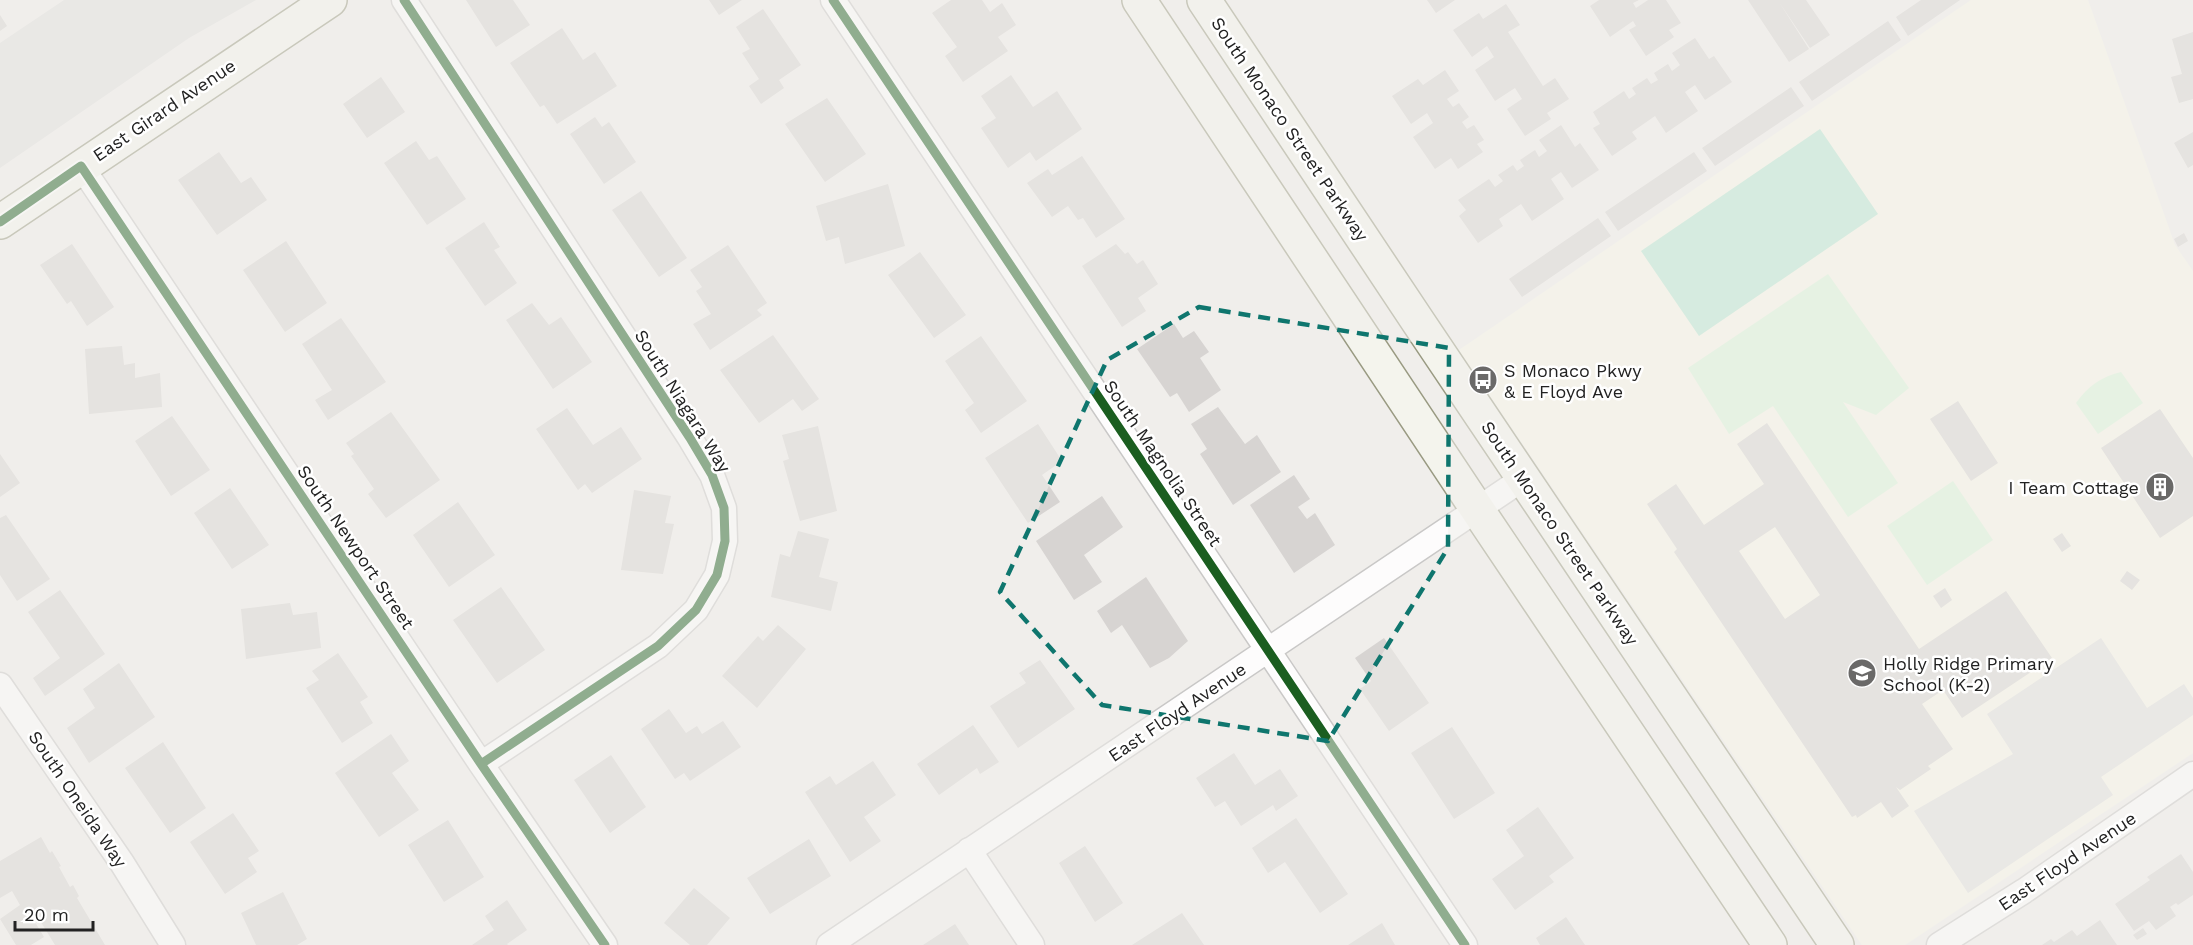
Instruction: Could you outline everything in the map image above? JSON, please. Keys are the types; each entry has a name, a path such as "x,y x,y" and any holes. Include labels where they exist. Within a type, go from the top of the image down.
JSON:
{"main road":[{"name":"East Girard Avenue","path":"0,222 330,0"},
{"path":"1138,0 1770,945"},
{"name":"South Monaco Street Parkway","path":"1204,0 1838,945"}],"street":[{"name":"South Niagara Way","path":"404,0 690,438 712,475 724,508 725,541 717,575 696,610 658,646 481,764"},
{"name":"South Magnolia Street","path":"833,0 1465,945"},
{"name":"South Newport Street","path":"81,166 481,764 605,945"},
{"name":"East Floyd Avenue","path":"829,945 1524,478"},
{"name":"South Oneida Way","path":"0,685 122,863 173,945"},
{"name":"East Floyd Avenue","path":"1939,945 2024,891 2193,774"},
{"path":"969,850 1032,945"}],"highlighted area":[{"path":"1199,307 1449,348 1448,548 1328,741 1102,705 1000,592 1107,360"}],"shaded area":[{"path":"64,0 256,0 189,38 0,168 0,43"},
{"path":"1971,0 2088,0 2175,245 2193,271 2193,753 1905,945 1862,945 1459,350"},
{"path":"2101,638 2147,708 2184,684 2193,698 2193,715 2101,777 2113,795 1968,893 1914,811 2013,754 1987,714"}],"green space":[{"path":"1820,129 1878,214 1699,336 1641,251"},
{"path":"1828,274 1909,388 1876,415 1843,402 1898,483 1848,517 1773,406 1729,434 1688,368"},
{"path":"2121,372 2143,403 2098,434 2076,403 2096,383"},
{"path":"1953,481 1993,540 1927,585 1887,526"}],"building":[{"path":"466,0 513,0 530,25 496,47"},
{"path":"709,0 742,0 719,15"},
{"path":"951,0 982,0 990,12 1002,3 1016,25 998,37 1008,51 963,82 945,56 957,47 932,13"},
{"path":"1427,0 1455,0 1436,13"},
{"path":"1599,0 1639,0 1633,3 1636,8 1648,0 1666,0 1681,23 1669,30 1674,37 1646,56 1629,30 1636,26 1633,21 1610,37 1590,6"},
{"path":"1748,0 1806,0 1830,35 1810,48 1779,2 1809,49 1789,62"},
{"path":"1921,0 1960,0 1908,36 1896,17"},
{"path":"1506,4 1520,25 1508,32 1543,86 1555,78 1569,99 1547,113 1551,119 1525,136 1507,109 1522,99 1515,88 1495,101 1475,70 1494,57 1487,46 1472,57 1453,30 1479,13 1483,19"},
{"path":"763,9 801,65 779,80 784,88 761,104 749,86 759,79 742,53 750,49 736,27"},
{"path":"0,15 7,26 0,31"},
{"path":"1888,21 1901,40 1812,101 1799,82"},
{"path":"562,28 583,60 595,52 617,86 557,124 544,105 540,107 510,63"},
{"path":"2193,32 2193,99 2179,103 2171,77 2182,74 2172,39"},
{"path":"1695,38 1709,59 1714,56 1732,82 1705,100 1695,85 1685,92 1698,111 1666,133 1655,116 1632,132 1637,139 1612,156 1593,128 1600,124 1593,112 1624,91 1629,99 1636,94 1632,88 1647,78 1651,84 1658,80 1654,73 1668,64 1672,71 1680,65 1672,53"},
{"path":"1445,70 1459,91 1447,99 1453,107 1459,103 1469,117 1462,122 1467,129 1474,125 1484,140 1477,144 1483,152 1458,169 1451,158 1435,169 1413,137 1433,123 1427,113 1411,124 1392,96 1418,79 1423,85"},
{"path":"1011,75 1033,107 1057,91 1082,129 1036,161 1030,152 1008,168 981,128 996,118 981,96"},
{"path":"381,77 405,112 367,138 343,104"},
{"path":"1791,87 1804,106 1715,166 1702,148"},
{"path":"827,98 866,154 825,182 785,124"},
{"path":"595,117 602,127 609,122 636,162 604,184 570,134"},
{"path":"1561,125 1575,147 1580,143 1599,170 1572,188 1561,172 1551,179 1564,199 1532,221 1521,204 1499,219 1503,226 1478,243 1459,216 1466,210 1458,200 1489,179 1495,187 1503,181 1498,175 1513,165 1517,171 1524,166 1520,160 1535,150 1539,157 1547,151 1539,140"},
{"path":"2193,132 2193,165 2188,168 2174,143"},
{"path":"416,141 429,160 437,156 466,199 427,225 384,163"},
{"path":"219,152 241,183 251,177 267,200 217,235 178,180"},
{"path":"1694,152 1707,171 1618,231 1605,212"},
{"path":"1082,156 1125,219 1096,238 1083,218 1078,220 1068,206 1052,217 1027,183 1048,169 1052,175"},
{"path":"888,184 905,246 845,264 839,237 826,241 816,206"},
{"path":"641,191 687,258 659,277 612,210"},
{"path":"1598,218 1611,236 1522,297 1509,279"},
{"path":"484,222 500,247 494,250 517,283 485,306 445,248"},
{"path":"2184,233 2188,241 2178,247 2174,239"},
{"path":"286,241 327,303 285,332 243,270"},
{"path":"72,244 114,307 87,326 71,301 67,304 40,265"},
{"path":"1116,244 1125,254 1128,252 1137,264 1143,260 1158,284 1138,298 1146,311 1122,327 1082,266"},
{"path":"728,245 767,303 757,310 762,315 710,350 693,324 711,314 696,291 702,287 690,270"},
{"path":"920,252 966,315 934,338 888,275"},
{"path":"532,303 549,325 561,317 592,362 553,389 506,320"},
{"path":"341,318 386,382 328,420 315,400 332,390 302,344"},
{"path":"1174,324 1183,338 1194,331 1209,352 1200,358 1221,390 1189,412 1177,393 1170,397 1137,349"},
{"path":"773,335 819,399 802,411 793,399 759,423 720,370"},
{"path":"981,336 1027,401 981,433 965,410 974,403 945,361"},
{"path":"122,346 124,365 135,363 135,378 160,373 162,407 89,414 85,349"},
{"path":"1958,401 1998,463 1971,481 1930,419"},
{"path":"1218,407 1245,444 1257,435 1281,472 1233,505 1200,454 1207,449 1191,424"},
{"path":"567,408 593,445 621,427 642,459 592,493 585,484 578,490 536,429"},
{"name":"I Team Cottage","path":"2160,409 2193,458 2193,516 2160,538 2101,448"},
{"path":"391,412 440,480 386,518 368,494 374,489 351,456 354,454 346,443"},
{"path":"172,416 210,470 171,496 135,441"},
{"path":"1767,423 1919,649 2006,591 2052,658 1962,718 1943,690 1922,704 1953,749 1928,766 1931,769 1900,790 1896,787 1909,806 1892,818 1881,802 1857,818 1856,815 1852,817 1674,552 1677,549 1647,504 1676,484 1704,525 1764,484 1737,444","holes":["1775,527 1820,595 1785,619 1739,551"]},
{"path":"1038,424 1062,461 1042,475 1060,502 1028,523 985,458"},
{"path":"818,426 837,511 800,521 783,461 789,459 782,435"},
{"path":"0,454 20,483 0,497"},
{"path":"1294,475 1310,499 1298,507 1307,519 1315,513 1335,545 1294,573 1250,505"},
{"path":"230,488 269,545 232,569 194,513"},
{"path":"634,490 671,496 665,523 674,524 663,574 621,570"},
{"path":"1102,496 1123,527 1084,555 1102,582 1074,600 1036,541"},
{"path":"458,502 495,555 449,587 413,535"},
{"path":"6,515 50,579 17,601 0,575 0,518"},
{"path":"798,531 829,539 819,577 838,582 831,611 771,597 780,554 790,557"},
{"path":"2062,533 2071,546 2062,552 2053,539"},
{"path":"2127,571 2140,580 2132,590 2120,581"},
{"path":"1146,577 1188,641 1169,658 1150,668 1122,625 1111,633 1097,611"},
{"path":"501,587 545,650 497,683 453,620"},
{"path":"1945,588 1952,600 1941,608 1933,596"},
{"path":"60,590 105,654 45,696 33,678 60,658 28,612"},
{"path":"290,603 293,615 317,612 321,648 246,659 241,609"},
{"path":"778,625 806,649 757,708 722,676 758,636 763,641"},
{"path":"1384,638 1429,703 1389,731 1360,689 1371,681 1355,658"},
{"path":"338,653 368,697 360,702 373,723 342,743 306,688 319,680 312,671"},
{"path":"1040,660 1075,709 1018,748 990,706 1026,683 1019,673"},
{"path":"119,663 155,717 89,763 67,728 95,708 83,689"},
{"path":"669,709 686,733 697,726 702,734 723,721 741,747 690,781 684,773 675,779 641,729"},
{"path":"973,725 999,762 980,774 977,768 939,795 917,764"},
{"path":"1452,727 1495,793 1454,819 1411,753"},
{"path":"391,734 409,761 392,773 419,810 379,837 335,773"},
{"path":"163,742 206,808 170,833 125,768"},
{"path":"1234,753 1255,785 1280,769 1298,796 1276,811 1273,805 1241,826 1225,801 1215,807 1196,778"},
{"path":"611,755 646,807 610,833 574,780"},
{"path":"873,761 896,795 864,817 881,841 850,862 805,792 830,776 836,785"},
{"path":"1538,807 1574,858 1549,876 1554,882 1515,910 1492,879 1524,856 1506,830"},
{"path":"233,813 259,851 248,858 257,872 225,894 190,842"},
{"path":"1296,818 1348,894 1320,913 1285,862 1268,873 1252,848"},
{"path":"448,820 484,877 444,902 408,845"},
{"path":"41,837 61,866 59,867 70,887 73,885 79,896 77,898 105,945 55,945 36,914 32,917 44,937 31,945 16,945 0,919 20,905 12,891 0,898 0,861"},
{"path":"809,839 831,876 770,914 747,878"},
{"path":"1085,846 1123,903 1095,922 1059,863"},
{"path":"2181,854 2193,872 2193,895 2178,905 2176,903 2170,907 2176,916 2156,930 2149,921 2134,931 2115,904 2150,880 2147,877"},
{"path":"694,888 730,918 707,945 690,945 664,923"},
{"path":"283,892 307,939 297,945 256,945 241,913"},
{"path":"507,900 527,930 508,945 472,945 494,930 485,916"},
{"path":"1182,913 1204,945 1132,945"},
{"path":"1566,917 1585,945 1540,945 1536,938"},
{"path":"2100,920 2117,945 2042,945 2051,939 2054,942 2072,930 2077,936"},
{"path":"1382,923 1395,945 1348,945"},
{"path":"955,924 969,945 923,945"},
{"path":"2143,928 2147,934 2137,940 2133,935"}],"cycle path":[{"path":"404,0 690,438 712,475 724,508 725,541 717,575 696,610 658,646 481,764"},
{"path":"833,0 1465,945"},
{"path":"0,222 81,166 481,764 605,945"}],"place":[{"name":"S Monaco Pkwy & E Floyd Ave","path":"1483,380"},
{"name":"I Team Cottage","path":"2160,487"},
{"name":"Holly Ridge Primary School (K-2)","path":"1862,673"}]}
